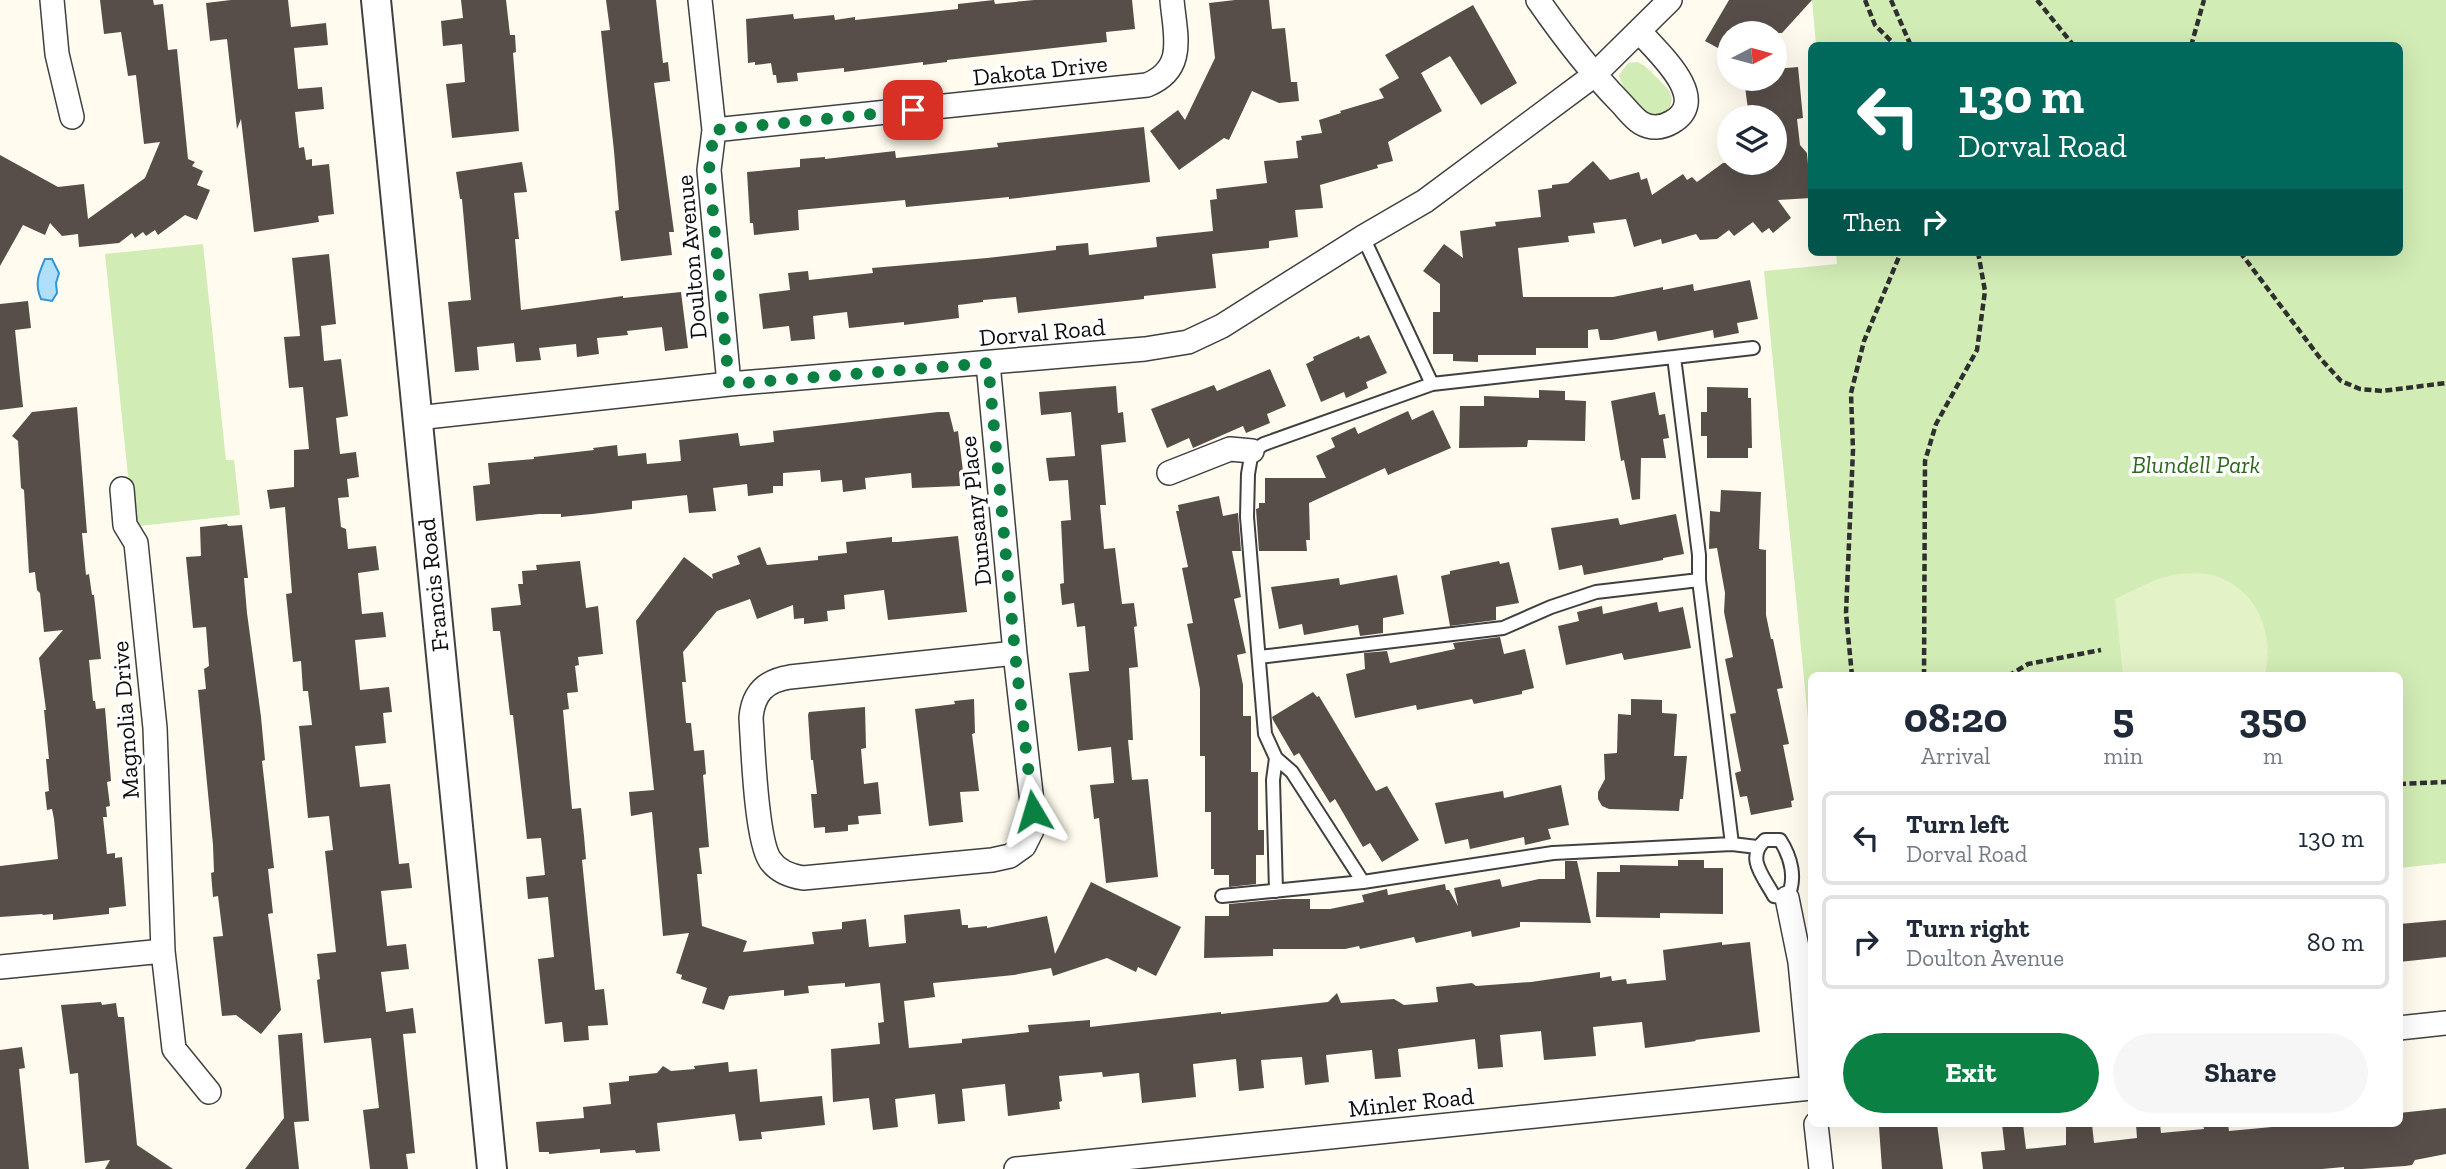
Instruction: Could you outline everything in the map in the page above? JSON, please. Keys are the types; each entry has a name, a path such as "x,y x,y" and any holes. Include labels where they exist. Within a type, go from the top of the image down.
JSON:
{"street":[{"path":"52,0 57,54 72,117"},
{"name":"Francis Road","path":"376,0 492,1169"},
{"name":"Doulton Avenue","path":"701,0 714,130 709,170 729,384"},
{"name":"Dakota Drive","path":"714,130 1147,85 1165,76 1175,57 1172,0"},
{"path":"1538,0 1593,76 1640,123 1651,128 1665,126 1680,117 1686,104 1686,89 1640,32"},
{"name":"Dorval Road","path":"417,418 729,384 1145,349 1188,342 1222,327 1363,237 1425,201 1593,76 1670,0"},
{"name":"Dunsany Place","path":"988,363 1015,653 1033,811 1030,852 1001,858 825,876 771,875 769,859 762,841 751,718 752,684 790,677 1015,653"},
{"path":"1169,473 1230,449 1252,451"},
{"name":"Magnolia Drive","path":"122,489 125,525 135,542 155,728 163,951 174,1049 209,1092"},
{"path":"1787,898 1800,962 1808,1045"},
{"path":"0,967 163,951"},
{"path":"2403,1028 2446,1023"},
{"name":"Minler Road","path":"1016,1169 1808,1088"},
{"path":"1816,1127 1821,1169"}],"lane":[{"path":"1363,237 1432,384"},
{"path":"1363,881 1292,772 1276,758 1265,734 1247,517 1248,474 1252,451 1264,444 1432,384 1753,348"},
{"path":"1674,357 1732,844"},
{"path":"1259,657 1503,628 1551,607 1596,593 1699,580"},
{"path":"1276,758 1273,779 1276,891"},
{"path":"1222,896 1363,881 1553,853 1732,844 1757,847 1765,841 1780,840 1789,855 1793,887 1787,898 1774,896 1755,860 1757,847"}],"path":[{"path":"1865,0 1875,25 1892,42"},
{"path":"1891,0 1909,42"},
{"path":"2037,0 2071,42"},
{"path":"2192,42 2204,0"},
{"path":"1852,672 1846,612 1853,450 1852,393 1864,341 1899,256"},
{"path":"1924,672 1925,461 1937,424 1977,350 1986,291 1979,256"},
{"path":"2243,256 2320,358 2341,381 2360,389 2382,391 2446,383"},
{"path":"2015,672 2028,664 2101,650"},
{"path":"2403,784 2446,782"}],"green space":[{"name":"Blundell Park","path":"1812,0 2446,0 2446,863 2403,868 2403,672 1808,672 1808,719 1764,271 1837,264 1836,256 2403,256 2403,42 1816,42"},
{"path":"1637,62 1648,68 1670,93 1672,101 1667,112 1656,117 1645,112 1620,80 1619,75 1628,63"},
{"path":"203,244 226,460 234,460 240,515 139,526 132,514 105,254"},
{"path":"2172,575 2211,575 2231,583 2243,592 2253,603 2265,630 2265,672 2123,672 2115,599"}],"water":[{"path":"45,259 52,259 59,273 57,293 52,301 41,299 38,288 39,274"}],"building":[{"path":"100,0 153,0 154,5 163,4 168,50 177,49 188,159 195,162 192,166 203,171 197,185 210,190 197,220 185,215 158,235 155,230 146,236 143,232 135,238 132,233 119,243 79,247 78,234 62,236 50,223 45,235 23,225 0,266 0,155 58,187 84,184 88,219 145,178 160,142 144,144 136,75 128,76 121,32 104,34"},
{"path":"288,0 291,27 326,23 328,45 294,48 298,89 322,87 324,109 295,112 299,148 304,147 306,160 312,159 312,166 329,164 334,214 318,216 319,222 254,232 241,119 237,129 227,39 210,41 206,3"},
{"path":"461,0 506,0 510,35 515,35 516,52 513,53 519,131 452,138 446,84 465,82 462,44 443,46 441,21 463,18"},
{"path":"606,0 656,0 663,63 668,62 670,81 654,83 674,232 669,232 672,255 621,261 615,211 619,210 614,151 601,31 610,30"},
{"path":"994,0 995,4 1034,0 1132,0 1135,29 1106,32 1107,42 923,65 923,62 844,72 844,68 797,73 798,81 777,83 771,63 748,63 746,19 793,14 794,19 834,15 835,20 855,17 855,20 958,9 958,4"},
{"path":"1269,0 1272,29 1285,28 1291,82 1297,82 1299,101 1279,103 1252,91 1229,140 1224,138 1179,170 1150,131 1178,110 1185,120 1215,58 1209,3"},
{"path":"1729,0 1812,0 1787,28 1787,21 1717,21 1717,48 1705,41"},
{"path":"1473,5 1517,83 1481,105 1450,56 1421,73 1442,111 1388,142 1393,161 1320,185 1323,208 1295,210 1298,237 1269,241 1269,248 1212,254 1216,288 1018,313 1016,297 983,300 958,305 959,318 904,325 904,322 849,328 847,312 813,316 815,339 791,341 789,326 763,329 759,294 790,290 788,273 808,271 809,280 873,273 872,268 987,258 1056,250 1056,246 1088,243 1089,255 1157,247 1156,237 1213,231 1210,200 1217,199 1216,189 1267,183 1264,161 1298,158 1296,141 1302,140 1301,136 1322,133 1319,120 1384,98 1379,89 1399,78 1385,55"},
{"path":"1798,67 1803,118 1797,119 1800,145 1807,153 1808,198 1778,200 1791,218 1773,233 1769,228 1762,233 1753,222 1734,236 1729,230 1717,239 1700,240 1696,234 1662,244 1661,239 1634,247 1626,219 1593,223 1595,233 1568,236 1569,242 1518,248 1523,297 1613,297 1693,284 1694,291 1750,280 1758,319 1737,323 1739,333 1714,338 1713,330 1658,341 1656,331 1600,340 1598,329 1588,330 1588,348 1536,348 1536,355 1478,355 1478,362 1453,361 1453,354 1433,354 1433,312 1440,312 1440,284 1423,271 1444,244 1463,258 1460,231 1496,226 1495,222 1541,217 1538,190 1568,183 1593,161 1610,180 1639,172 1641,180 1647,178 1652,195 1683,174 1687,180 1692,177 1697,182 1717,167 1717,175 1787,175 1787,105 1747,105 1746,91 1787,91 1787,68"},
{"path":"1144,127 1150,182 1009,199 906,207 905,200 798,210 799,230 754,235 753,223 750,223 747,172 800,167 800,159 895,151 896,158 998,147 997,143"},
{"path":"522,162 527,192 514,193 519,239 515,239 521,310 623,296 681,292 688,348 665,351 662,327 627,331 628,335 597,338 599,354 577,357 576,344 539,348 541,360 516,362 514,343 477,347 479,370 455,372 448,302 471,300 462,199 456,172"},
{"path":"329,254 336,324 321,326 324,361 341,359 348,416 336,418 340,454 356,452 359,477 347,479 349,497 338,498 341,527 346,529 348,549 376,546 379,570 358,573 362,614 383,612 386,637 355,640 360,690 389,687 392,712 383,713 386,743 355,746 360,787 390,784 399,864 409,863 412,888 381,891 387,946 406,944 409,969 381,972 386,1012 413,1008 416,1033 403,1034 415,1153 406,1154 408,1169 370,1169 363,1110 379,1108 371,1038 324,1043 317,954 336,952 325,851 333,850 329,816 308,818 299,726 312,725 308,691 303,691 301,661 293,662 286,594 292,593 285,507 270,509 267,490 294,487 294,450 309,449 303,387 289,388 284,337 300,336 292,258"},
{"path":"28,301 31,328 15,330 23,407 0,410 0,304"},
{"path":"1369,335 1387,373 1366,382 1368,388 1346,398 1344,392 1321,402 1306,364 1314,360 1313,357 1359,336 1360,339"},
{"path":"1270,369 1286,406 1267,414 1270,423 1246,433 1243,426 1193,448 1189,438 1167,448 1151,409 1214,385 1217,391"},
{"path":"1116,386 1118,413 1123,412 1126,442 1101,445 1106,505 1100,505 1104,549 1115,548 1122,604 1134,603 1138,667 1129,668 1133,740 1128,740 1132,780 1148,779 1158,877 1106,883 1099,818 1094,819 1090,785 1114,783 1111,747 1078,751 1069,673 1089,671 1085,626 1077,627 1074,603 1062,605 1060,584 1064,583 1061,521 1071,520 1068,480 1049,481 1046,458 1075,456 1071,412 1041,415 1039,392"},
{"path":"1707,387 1748,388 1748,398 1751,398 1752,448 1748,448 1748,458 1707,458 1707,436 1701,436 1701,412 1707,412"},
{"path":"1539,390 1565,391 1565,400 1586,401 1585,441 1528,440 1527,447 1459,448 1460,406 1484,406 1484,396 1539,398"},
{"path":"1655,392 1659,415 1665,414 1669,438 1663,439 1666,458 1641,458 1640,499 1632,500 1624,460 1621,461 1611,401"},
{"path":"77,407 87,533 82,533 86,575 89,574 94,595 101,659 89,660 93,701 96,709 105,708 111,781 107,782 110,806 106,807 107,817 103,817 107,854 115,853 115,858 122,857 126,906 109,908 109,914 53,920 53,914 0,917 0,866 58,859 54,819 52,809 47,810 45,792 49,791 46,759 49,759 39,658 63,630 44,632 35,572 29,573 18,441 12,436 32,412"},
{"path":"1433,410 1451,448 1388,475 1385,468 1309,503 1310,540 1306,540 1307,551 1259,551 1256,509 1259,508 1259,503 1265,503 1265,478 1326,478 1316,456 1335,447 1331,438 1355,427 1358,434 1408,411 1412,420"},
{"path":"949,412 954,432 958,431 963,471 959,472 960,486 912,488 911,473 865,478 866,489 843,492 842,480 821,482 820,470 783,473 783,486 773,486 773,493 748,496 747,484 713,488 716,511 689,513 687,495 632,501 632,509 592,514 561,517 561,514 539,514 476,521 473,486 490,484 488,463 534,459 617,445 618,456 646,453 647,464 681,461 679,440 738,433 740,446 774,442 773,431"},
{"path":"1721,490 1761,492 1759,549 1766,550 1766,615 1783,688 1777,689 1789,744 1783,745 1794,800 1791,801 1792,807 1751,815 1747,796 1740,797 1735,773 1741,771 1730,714 1736,713 1725,659 1733,657 1724,612 1725,593 1717,548 1709,549 1710,511 1720,512"},
{"path":"1219,496 1223,516 1238,513 1241,551 1232,551 1241,597 1234,599 1246,653 1237,655 1243,685 1243,716 1251,716 1251,772 1258,772 1258,830 1264,830 1264,855 1256,855 1256,884 1229,887 1229,875 1214,875 1214,869 1211,869 1211,812 1205,812 1205,756 1200,756 1200,689 1187,624 1193,623 1182,568 1188,567 1176,511 1179,511 1178,505"},
{"path":"1676,514 1684,554 1584,575 1582,565 1559,570 1551,528 1618,518 1620,525"},
{"path":"242,525 248,578 244,578 247,613 261,717 265,760 262,761 274,868 268,869 273,913 268,914 281,1010 261,1034 236,1015 222,1016 213,937 223,936 218,896 213,897 213,845 198,690 206,689 204,669 209,666 206,627 193,628 186,557 201,556 200,527"},
{"path":"958,536 967,612 888,620 884,590 844,595 845,609 827,611 828,621 804,624 804,618 794,619 793,605 757,619 750,599 717,611 683,652 686,682 682,682 686,723 691,723 694,751 704,750 706,774 703,775 709,847 699,848 702,874 697,874 702,926 747,941 743,952 814,944 812,932 842,929 842,922 866,919 869,947 906,943 904,915 960,909 962,925 968,925 968,928 987,928 1047,916 1055,954 1091,882 1181,927 1156,976 1138,967 1136,972 1107,958 1053,976 1051,968 1014,975 933,983 935,997 904,1001 909,1048 1029,1032 1028,1025 1090,1020 1090,1027 1328,1002 1337,993 1341,1003 1394,999 1404,1005 1438,1002 1436,987 1472,983 1476,986 1531,982 1600,972 1600,978 1611,976 1612,981 1626,979 1627,984 1666,980 1663,950 1722,942 1722,945 1750,942 1760,1032 1645,1048 1642,1022 1593,1027 1596,1056 1544,1060 1541,1031 1500,1035 1503,1067 1478,1069 1475,1039 1398,1049 1401,1077 1375,1079 1372,1050 1326,1055 1329,1082 1305,1085 1302,1057 1261,1060 1264,1088 1239,1091 1236,1059 1193,1064 1196,1097 1142,1103 1139,1073 1103,1077 1102,1072 1059,1076 1062,1101 1059,1102 1060,1109 1008,1116 1005,1084 962,1089 965,1121 938,1124 935,1094 895,1099 898,1127 873,1130 869,1098 833,1102 831,1049 880,1044 878,1023 884,1022 880,983 845,987 845,983 808,986 809,993 784,996 784,990 729,996 724,1010 702,1003 707,988 681,979 682,975 676,973 689,933 663,936 652,812 631,816 629,792 654,790 636,621 684,557 713,579 712,574 740,564 737,556 760,547 767,565 818,560 818,556 847,553 846,542 892,537 892,542 897,542"},
{"path":"580,561 586,608 598,606 603,654 578,657 579,665 575,666 578,692 567,693 569,709 563,710 572,809 581,808 586,859 582,860 595,990 604,989 608,1025 588,1026 589,1040 564,1042 562,1022 545,1024 538,959 554,957 548,897 528,899 526,877 545,875 541,838 527,839 500,631 493,631 491,608 521,605 518,584 523,584 522,571 537,570 536,565"},
{"path":"1499,561 1500,564 1509,562 1519,603 1496,607 1496,620 1450,626 1441,576 1450,574 1450,571"},
{"path":"1397,575 1404,614 1383,618 1383,633 1360,636 1358,625 1304,635 1302,624 1279,629 1271,587 1339,578 1340,585"},
{"path":"1657,602 1659,612 1683,607 1691,648 1624,660 1622,653 1566,665 1558,626 1579,621 1577,612 1602,606 1603,614"},
{"path":"1500,637 1504,654 1525,649 1534,688 1522,691 1522,694 1474,704 1472,699 1417,710 1416,705 1355,718 1346,674 1365,669 1364,653 1387,651 1390,663 1455,649 1453,643"},
{"path":"1313,692 1319,696 1376,791 1387,786 1419,840 1382,862 1370,843 1363,847 1335,799 1330,803 1299,753 1294,756 1273,720 1272,717"},
{"path":"974,699 975,733 972,734 979,791 960,792 963,822 929,826 915,709"},
{"path":"1631,699 1662,700 1662,713 1677,714 1674,756 1687,756 1683,799 1680,799 1679,811 1609,809 1602,806 1598,799 1598,792 1605,779 1604,754 1617,753 1618,714 1631,715"},
{"path":"865,707 866,748 861,749 864,784 878,782 881,814 858,816 859,824 848,825 848,831 825,833 825,827 814,828 811,794 817,794 811,760 808,715 809,712"},
{"path":"1561,785 1569,825 1548,829 1551,839 1525,845 1524,837 1470,849 1468,839 1445,844 1435,803 1503,791 1504,798"},
{"path":"1678,860 1704,860 1704,868 1723,868 1723,914 1660,913 1660,918 1596,917 1597,872 1620,872 1620,865 1678,866"},
{"path":"1565,861 1577,861 1591,923 1520,922 1520,927 1472,937 1471,931 1416,943 1414,937 1360,949 1359,946 1345,949 1273,949 1273,956 1204,958 1205,916 1229,916 1229,904 1310,899 1310,909 1330,909 1364,902 1362,895 1387,889 1388,895 1445,884 1446,890 1449,890 1458,906 1454,888 1500,879 1502,887 1539,879 1565,879"},
{"path":"2446,920 2446,957 2403,962 2403,924"},
{"path":"101,1002 102,1005 116,1003 118,1017 124,1017 137,1145 173,1169 105,1169 110,1160 85,1163 78,1073 70,1074 61,1005"},
{"path":"302,1033 309,1121 294,1122 299,1169 245,1169 284,1118 278,1035"},
{"path":"22,1047 25,1068 19,1069 29,1169 0,1169 0,1050"},
{"path":"728,1062 729,1072 757,1069 760,1102 822,1096 825,1125 761,1132 762,1139 739,1141 735,1114 657,1123 660,1151 600,1153 600,1149 549,1154 539,1152 536,1122 584,1118 583,1107 611,1104 609,1083 629,1081 629,1076 657,1073 663,1066 671,1071"},
{"path":"2446,1108 2446,1154 2415,1160 2412,1165 2362,1169 1983,1169 1981,1152 2005,1150 2002,1127 2023,1127 2026,1149 2066,1145 2066,1127 2092,1127 2094,1143 2137,1138 2136,1127 2160,1127 2161,1133 2204,1127 2228,1127 2229,1131 2272,1127 2403,1127 2403,1113"},
{"path":"1879,1127 1937,1127 1943,1169 1882,1169"}],"route":[{"path":"913,110 714,130 709,170 729,384 988,363 1015,653 1033,811"}]}
